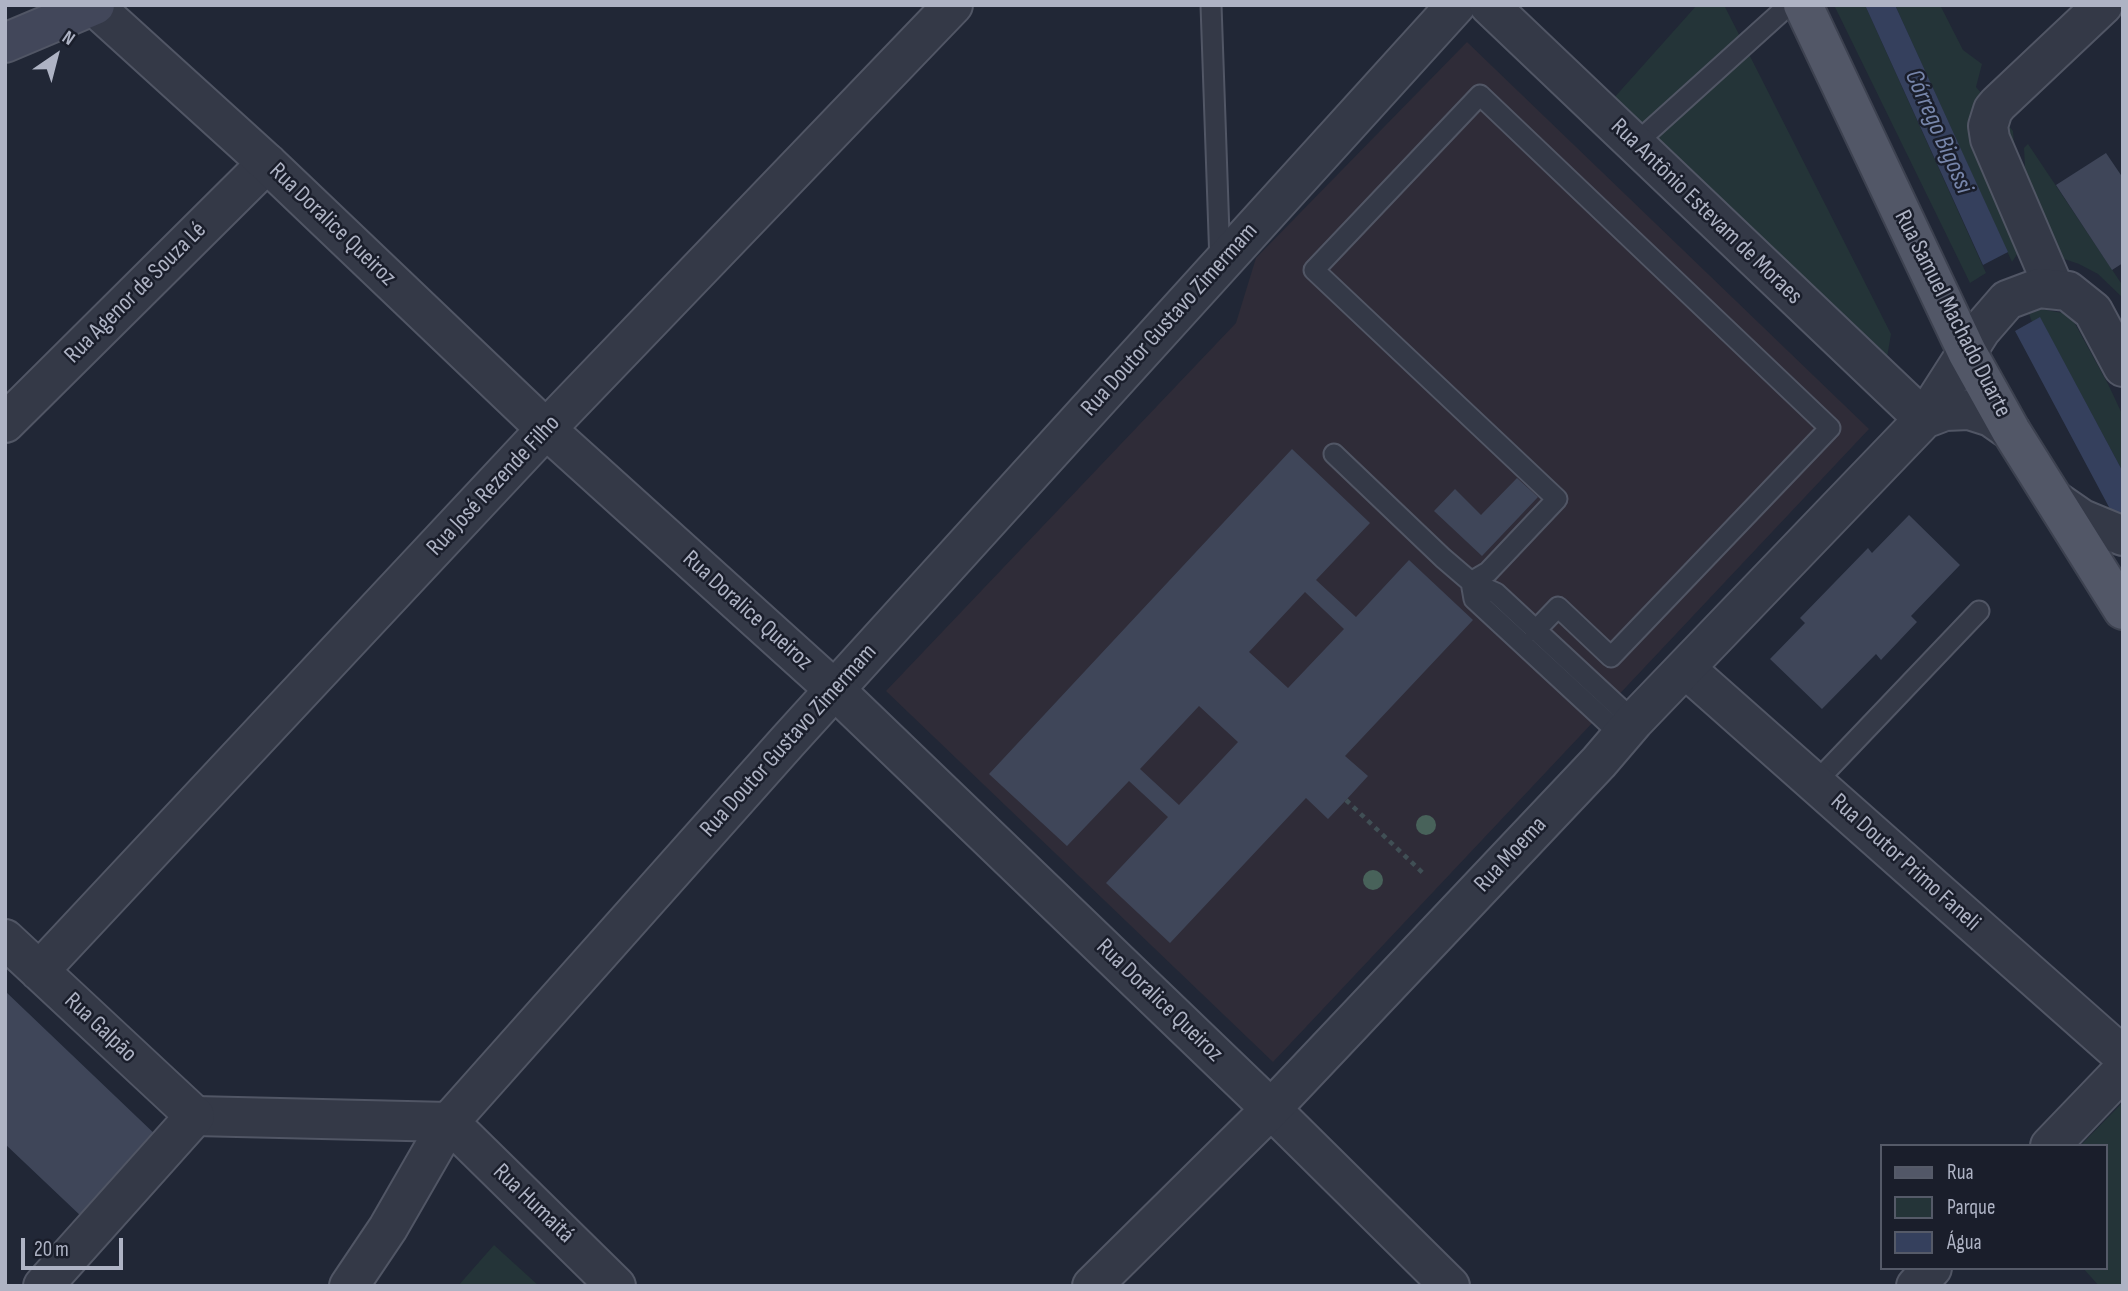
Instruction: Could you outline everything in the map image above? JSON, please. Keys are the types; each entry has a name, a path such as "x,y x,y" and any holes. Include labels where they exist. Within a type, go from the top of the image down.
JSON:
{"main road":[{"name":"Rua Samuel Machado Duarte","path":"1803,5 1967,352 2011,431 2123,610"},
{"path":"5,43 95,6"}],"street":[{"name":"Rua José Rezende Filho","path":"39,971 546,429 953,5"},
{"name":"Rua Doutor Gustavo Zimermam","path":"349,1286 388,1228 449,1122 835,690 1456,5"},
{"name":"Rua Antônio Estevam de Moraes","path":"1489,5 1924,419"},
{"path":"2103,5 1998,104 1989,118 1990,139 2054,288 2068,291 2093,311 2123,368"},
{"name":"Rua Doralice Queiroz","path":"95,6 267,163 546,429 835,690 1271,1109 1450,1286"},
{"name":"Rua Agenor de Souza Lé","path":"5,424 267,163"},
{"name":"Rua Moema","path":"1092,1286 1271,1109 1627,728 1924,419 1967,352 2007,300 2039,288 2054,288"},
{"path":"1924,419 1945,411 1969,410 1991,417 2011,431"},
{"path":"2056,501 2082,519 2123,536"},
{"name":"Rua Doutor Primo Faneli","path":"1686,669 2123,1056"},
{"name":"Rua Galpão","path":"5,939 195,1116"},
{"path":"2052,1144 2123,1070"},
{"path":"43,1286 195,1116 449,1122"},
{"name":"Rua Humaitá","path":"449,1122 617,1286"},
{"path":"1916,1286 1931,1270"}],"lane":[{"path":"1211,5 1220,265"},
{"path":"1635,144 1789,5"},
{"path":"1471,582 1488,572 1557,499 1314,270 1480,95 1830,428 1611,657 1558,607 1535,631"},
{"path":"1334,454 1471,582 1496,593 1627,728"},
{"path":"1471,582 1474,598 1627,728"},
{"path":"1815,783 1979,611"}],"path":[{"path":"1346,800 1424,874"}],"shaded area":[{"path":"1467,42 1869,429 1273,1062 886,691 1236,323 1256,258"}],"green space":[{"path":"1697,5 1724,5 1891,334 1885,369 1605,108"},
{"path":"1834,5 1865,5 1986,273 1970,283"},
{"path":"1895,5 1940,5 1963,50 1982,64 1976,87 2013,131 2021,248 2012,262"},
{"path":"2028,144 2123,286 2123,298 2098,274 2079,264 2029,247 2024,148"},
{"path":"2040,309 2063,313 2073,320 2108,384 2123,416 2123,472 2040,318 2032,322 2029,314"},
{"path":"2123,1102 2123,1285 2099,1286 2085,1270 2107,1270 2107,1144 2082,1144"},
{"path":"494,1245 539,1286 458,1286"}],"water":[{"name":"Córrego Bigossi","path":"1865,5 1895,5 2008,252 1983,265"},
{"path":"2040,317 2123,472 2123,522 2118,524 2015,331"}],"building":[{"path":"2106,153 2123,178 2123,263 2112,270 2056,185"},
{"path":"1292,449 1370,523 1316,580 1356,617 1409,560 1473,620 1345,756 1368,776 1346,800 1328,819 1306,798 1170,943 1106,883 1168,817 1129,781 1067,846 989,774","holes":["1305,592 1344,629 1288,688 1249,652","1199,706 1238,742 1179,805 1140,769"]},
{"path":"1517,478 1538,497 1482,556 1434,511 1455,489 1481,515"},
{"path":"1909,515 1960,565 1911,616 1917,622 1881,660 1876,654 1822,709 1770,659 1805,623 1800,618 1868,548 1872,553"},
{"path":"5,991 159,1138 83,1218 5,1144"}]}
